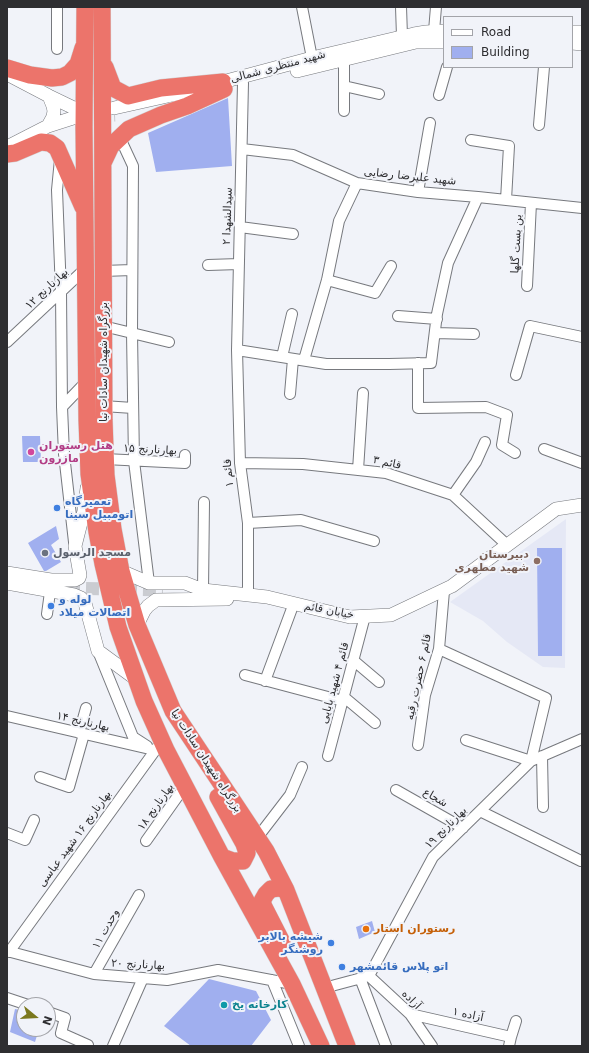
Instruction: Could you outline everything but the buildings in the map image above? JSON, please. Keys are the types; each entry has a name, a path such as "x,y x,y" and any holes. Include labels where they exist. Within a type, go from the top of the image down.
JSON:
{"highway":[{"name":"بزرگراه شهیدان سادات نیا","path":"85,7 86,382 89,474 103,564 118,627 158,746 185,786 222,857 292,984 322,1046"},
{"name":"بزرگراه شهیدان سادات نیا","path":"102,7 105,460 113,529 122,571 137,625 173,712 266,851 286,890 347,1046"},
{"path":"7,68 30,75 52,78 62,77 70,73 78,64 85,40"},
{"path":"102,59 113,88 128,96 161,88 224,85"},
{"path":"102,165 111,146 130,129 161,115 187,106 224,85"},
{"path":"7,154 14,153 41,142 50,144 57,148 85,210"},
{"path":"189,735 210,783 244,844 247,853 243,861 233,861 222,857"},
{"path":"286,890 279,888 271,890 262,900 264,907 300,975 322,1046"}],"main road":[{"name":"شهید منتظری شمالی","path":"114,111 224,85 312,58 402,36 439,31"},
{"name":"شهید منتظری شمالی","path":"224,85 243,83 416,42 443,42"},
{"path":"7,74 49,96 76,113 7,147"},
{"path":"48,126 53,117 54,111 54,106 49,96"},
{"path":"7,583 50,586 78,578 80,575 75,546 84,512 89,474"},
{"name":"خیابان قائم","path":"122,571 149,583 185,583 203,590 267,597 350,617 391,615 452,586 556,509 582,505"},
{"path":"7,573 50,586 81,598 85,603 98,651 136,679"},
{"path":"163,590 203,590"},
{"path":"137,625 144,611 156,600 234,598 248,594"}],"street":[{"path":"57,49 58,7"},
{"path":"302,7 312,58"},
{"path":"402,7 402,36"},
{"path":"436,7 439,31"},
{"path":"344,60 344,111"},
{"path":"439,95 447,68"},
{"path":"539,126 544,68"},
{"name":"سیدالشهدا ۲","path":"236,350 243,83"},
{"path":"344,86 380,94"},
{"path":"418,192 430,123"},
{"path":"120,138 133,166 132,333 134,461 149,583"},
{"path":"471,140 509,146 506,200"},
{"name":"شهید علیرضا رضایی","path":"242,149 293,155 357,183 418,192 478,196 582,208"},
{"path":"60,157 57,190 61,292 62,407 64,454 75,546"},
{"path":"304,360 327,280 339,221 357,183"},
{"path":"236,350 326,364 431,363 437,319 448,263 478,196"},
{"name":"بن بست گلها","path":"528,286 531,203"},
{"path":"240,227 293,234"},
{"path":"208,265 239,264"},
{"path":"327,280 375,293 391,266"},
{"name":"بهارنارنج ۱۲","path":"7,342 85,269"},
{"path":"103,271 132,270"},
{"path":"282,357 292,314"},
{"path":"398,316 437,319"},
{"path":"103,326 169,342"},
{"path":"516,375 530,326 582,338"},
{"path":"435,333 474,334"},
{"name":"قائم ۱","path":"236,350 240,463 248,523 248,594"},
{"path":"290,394 293,359"},
{"path":"418,363 418,408 486,407 507,415 502,445 515,453"},
{"path":"62,407 86,382"},
{"path":"358,470 363,393"},
{"path":"104,406 133,408"},
{"path":"453,495 476,462 485,442"},
{"path":"544,449 582,463"},
{"name":"بهارنارنج ۱۵","path":"105,460 185,463 185,455"},
{"name":"قائم ۳","path":"240,463 303,464 386,473 453,495 506,545"},
{"path":"203,590 204,502"},
{"path":"248,523 301,520 374,541"},
{"path":"48,614 50,586"},
{"name":"قائم ۶ حضرت رقیه","path":"418,745 425,695 439,649 444,590"},
{"path":"265,681 294,603"},
{"name":"قائم ۴ شهید بابایی","path":"328,756 365,616"},
{"path":"439,649 546,698 532,761 466,740"},
{"path":"98,651 133,737 158,746"},
{"path":"354,660 379,682"},
{"path":"245,675 343,699 375,723"},
{"path":"40,777 69,787 82,734 86,708"},
{"name":"بهارنارنج ۱۴","path":"7,716 82,734 158,746"},
{"name":"بهارنارنج ۱۹","path":"364,977 433,857 532,761 582,739"},
{"name":"بهارنارنج ۱۶ شهید عباسی","path":"8,951 158,746"},
{"path":"542,756 543,807"},
{"path":"257,838 290,795 302,767"},
{"name":"بهارنارنج ۱۸","path":"146,841 185,786"},
{"name":"شجاع","path":"396,790 463,828"},
{"path":"480,811 581,861"},
{"path":"7,833 25,840 34,820"},
{"name":"وحدت ۱۱","path":"94,974 139,895"},
{"name":"بهارنارنج ۲۰","path":"8,951 94,974 167,980 218,970 292,984"},
{"path":"324,988 364,977 386,1046"},
{"name":"آزاده","path":"364,977 410,1014 432,1046"},
{"path":"114,1046 143,978"},
{"path":"272,980 299,1046"},
{"name":"آزاده ۱","path":"410,1014 510,1041"},
{"path":"56,1015 66,1018 61,1033 88,1045"},
{"path":"510,1041 516,1021"}],"shaded area":[{"name":"دبیرستان شهید مطهری","path":"566,519 565,668 543,667 507,642 483,621 450,602"}],"tunnel":[{"path":"76,117 115,115"},
{"path":"67,588 163,590"}],"place":[{"name":"هتل رستوران مازرون","path":"31,452"},
{"name":"تعمیرگاه اتومبیل سینا","path":"57,508"},
{"name":"مسجد الرسول","path":"45,553"},
{"name":"دبیرستان شهید مطهری","path":"537,561"},
{"name":"لوله و اتصالات میلاد","path":"51,606"},
{"name":"رستوران استار","path":"366,929"},
{"name":"شیشه بالابر روشنگر","path":"331,943"},
{"name":"اتو پلاس قائمشهر","path":"342,967"},
{"name":"کارخانه یخ","path":"224,1005"}]}
